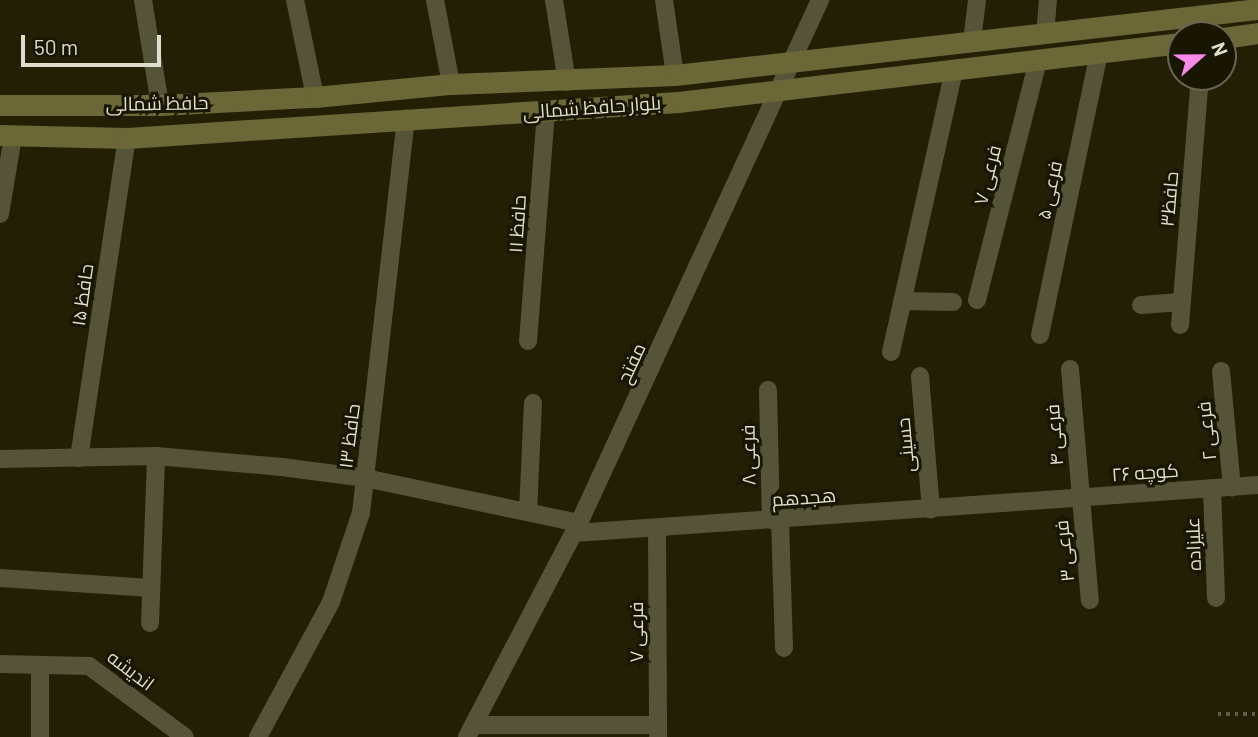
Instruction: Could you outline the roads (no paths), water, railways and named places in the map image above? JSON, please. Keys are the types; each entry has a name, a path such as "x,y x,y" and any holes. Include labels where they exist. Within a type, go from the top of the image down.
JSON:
{"street":[{"path":"143,0 160,105"},
{"path":"295,0 314,97"},
{"path":"435,0 451,84"},
{"path":"554,0 568,82"},
{"path":"664,0 675,75"},
{"name":"مفتح","path":"470,731 577,528 781,92 820,0"},
{"path":"972,41 977,0"},
{"path":"1045,34 1048,0"},
{"name":"بلوار حافظ شمالی","path":"314,97 451,84 568,82 793,65 972,41 1258,9"},
{"path":"1237,36 1258,33"},
{"name":"بلوار حافظ شمالی","path":"6,136 127,138 781,92 1167,45"},
{"name":"فرعی ۵","path":"1040,335 1099,53"},
{"name":"فرعی ۷","path":"977,300 1038,61"},
{"path":"891,352 954,71"},
{"name":"حافظ۳","path":"1180,326 1199,91"},
{"name":"حافظ شمالی","path":"0,105 160,105 314,97"},
{"name":"حافظ ۱۱","path":"528,341 546,110"},
{"name":"حافظ ۱۳","path":"258,737 331,602 361,513 406,119"},
{"path":"0,214 6,136"},
{"name":"حافظ ۱۵","path":"79,458 127,138"},
{"path":"902,300 953,302"},
{"path":"1141,305 1181,302"},
{"name":"فرعی ۴","path":"1070,369 1080,498"},
{"name":"فرعی ۲","path":"1221,371 1232,487"},
{"name":"حسینی","path":"920,376 932,510"},
{"name":"فرعی ۸","path":"768,390 776,520"},
{"path":"528,512 533,403"},
{"path":"150,623 156,456"},
{"name":"هجدهم","path":"0,459 156,456 365,478 528,512 577,528 657,528 1036,502"},
{"name":"کوچه ۲۶","path":"1036,502 1258,485"},
{"name":"علیزاده","path":"1212,488 1216,598"},
{"name":"فرعی ۳","path":"1080,498 1090,600"},
{"path":"776,520 784,648"},
{"name":"فرعی ۷","path":"657,528 658,731"},
{"path":"0,578 151,588"},
{"name":"اندیشه","path":"0,664 89,666 179,735"},
{"path":"40,665 40,737"},
{"path":"470,731 658,731"}]}
